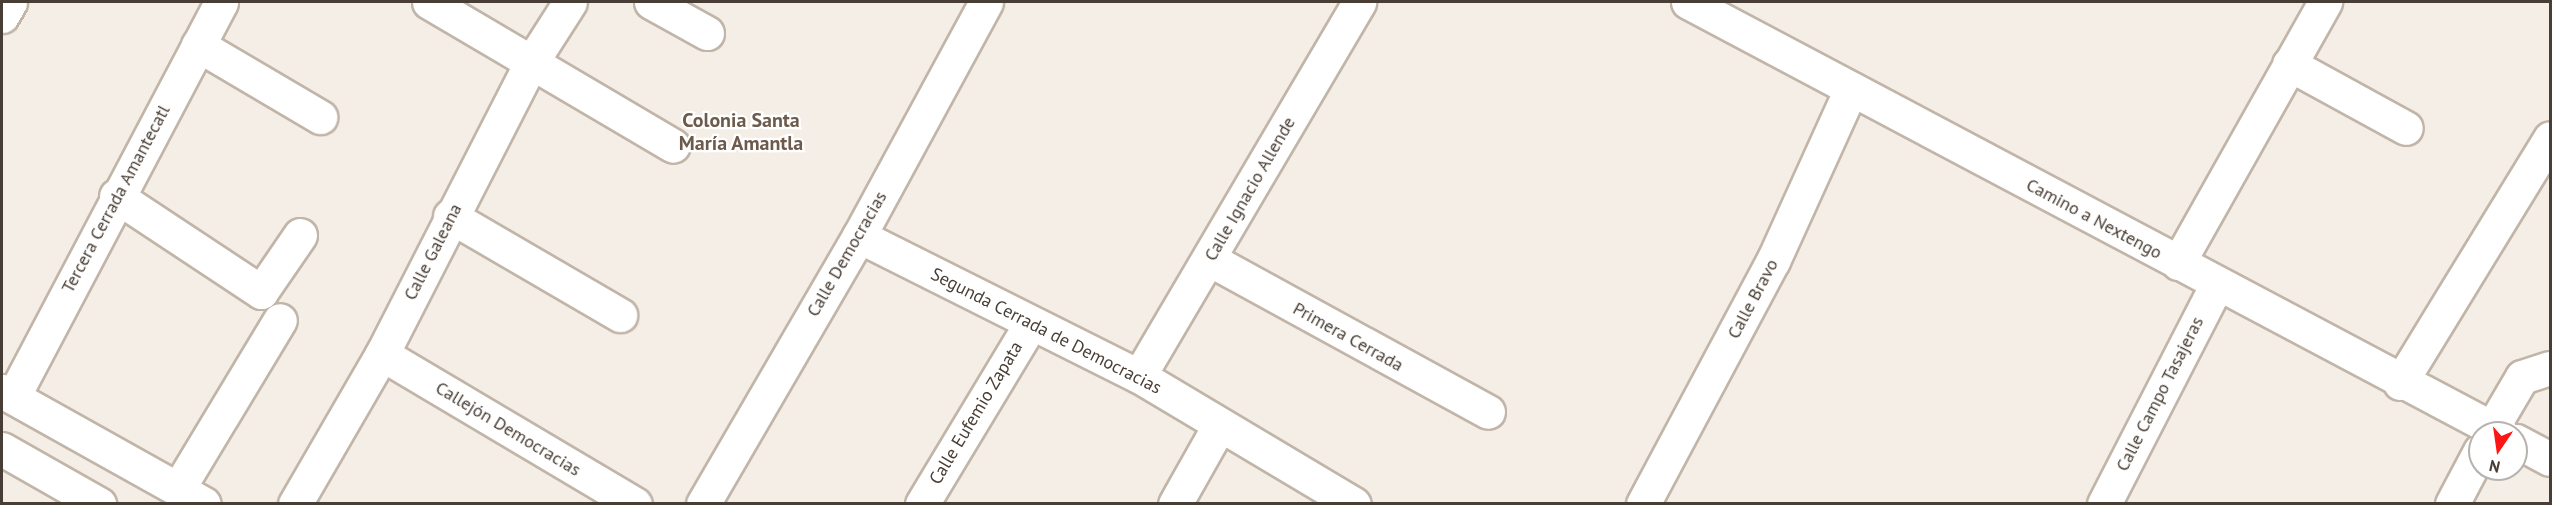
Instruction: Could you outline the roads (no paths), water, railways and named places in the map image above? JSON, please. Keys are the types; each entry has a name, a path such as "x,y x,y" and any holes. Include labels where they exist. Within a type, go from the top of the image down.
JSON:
{"street":[{"path":"2,16 10,2"},
{"name":"Tercera Cerrada Amantecatl","path":"7,394 221,2"},
{"path":"429,2 673,146"},
{"name":"Calle Galeana","path":"295,504 382,354 450,216 531,63 570,2"},
{"path":"651,2 707,33"},
{"name":"Calle Democracias","path":"703,504 859,236 986,2"},
{"name":"Calle Ignacio Allende","path":"1139,376 1359,2"},
{"name":"Camino a Nextengo","path":"1688,2 2178,263 2468,421"},
{"path":"2178,263 2325,2"},
{"path":"198,45 320,117"},
{"path":"2289,64 2406,128"},
{"name":"Calle Bravo","path":"1643,504 1773,261 1851,89"},
{"path":"2400,383 2550,138"},
{"path":"116,196 261,292 300,235"},
{"path":"450,216 620,315"},
{"name":"Segunda Cerrada de Democracias","path":"859,236 1139,376 1219,426 1354,504"},
{"name":"Primera Cerrada","path":"1209,259 1488,412"},
{"name":"Calle Campo Tasajeras","path":"2104,504 2217,284"},
{"path":"7,394 191,496 280,320"},
{"name":"Calle Eufemio Zapata","path":"922,504 1031,323"},
{"name":"Callejón Democracias","path":"382,354 635,504"},
{"path":"2503,421 2522,377 2550,368"},
{"path":"1175,504 1219,426"},
{"name":"Camino a Nextengo","path":"2528,450 2550,459"},
{"path":"6,461 99,504"},
{"path":"2452,504 2468,480"}],"district":[{"name":"Colonia Santa María Amantla","path":"741,132"}]}
